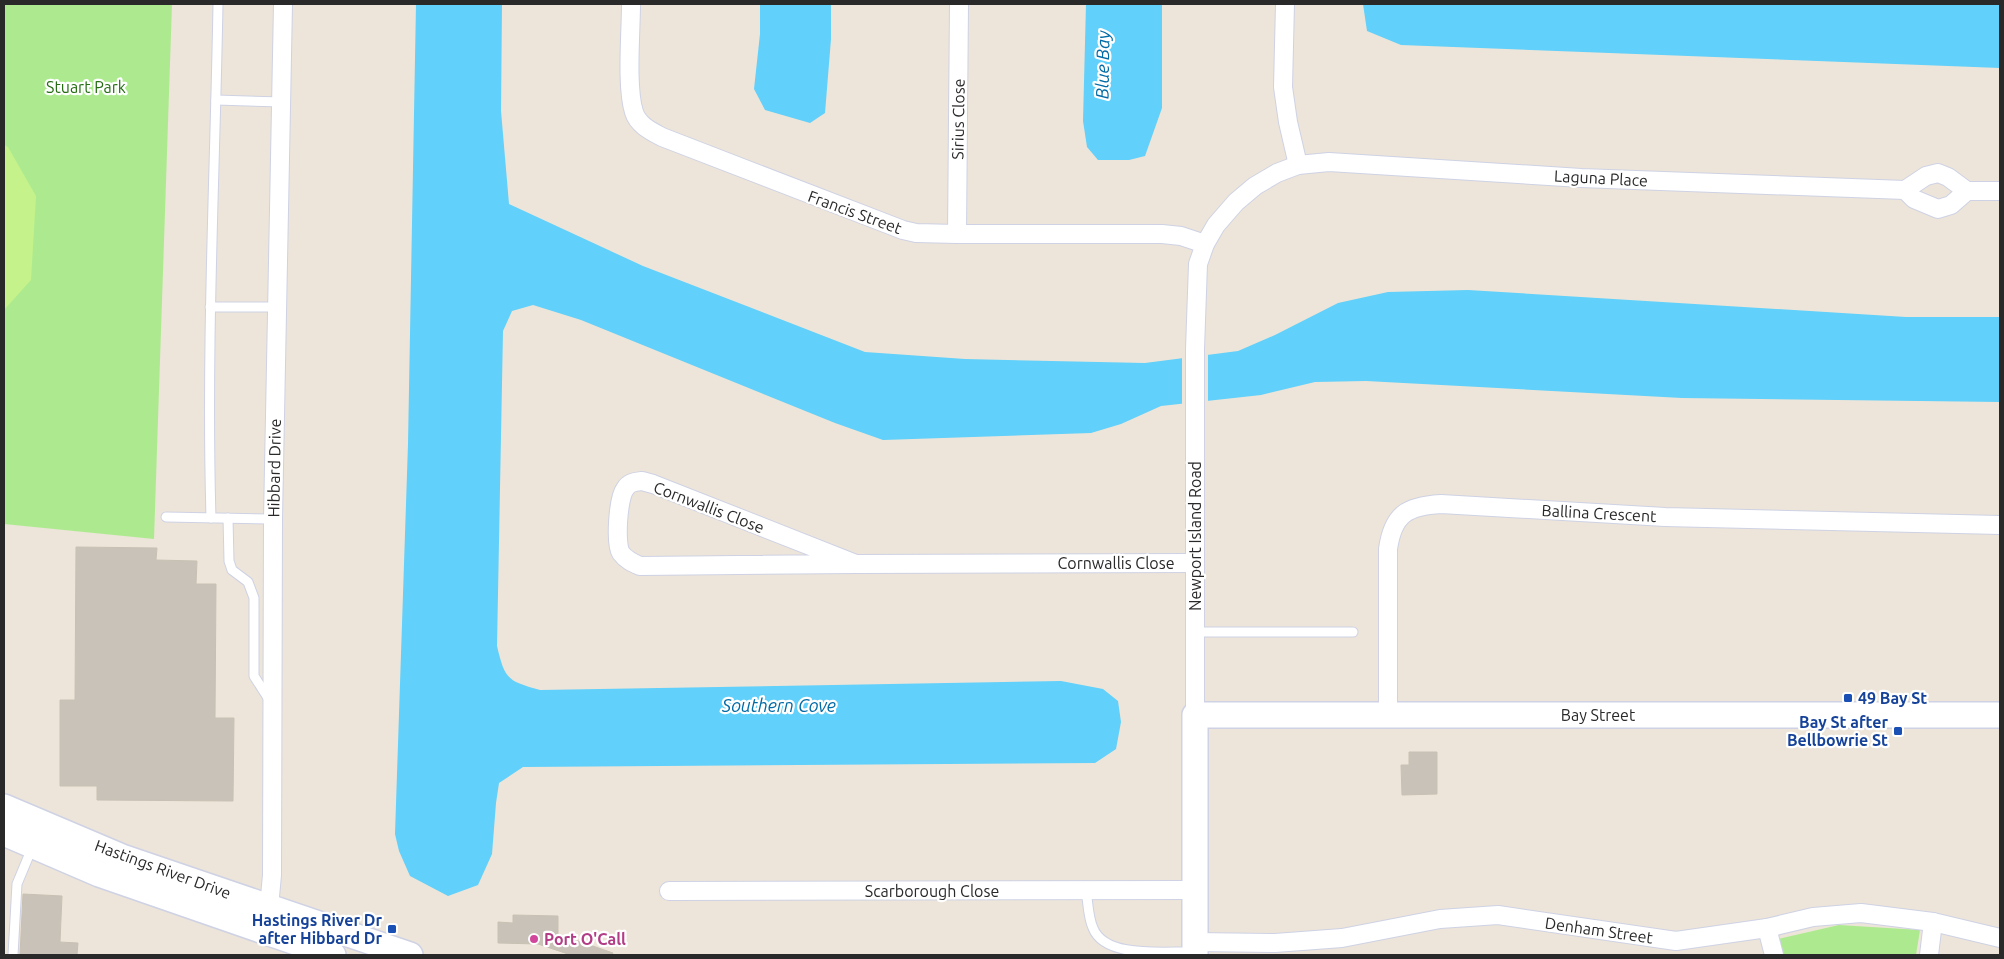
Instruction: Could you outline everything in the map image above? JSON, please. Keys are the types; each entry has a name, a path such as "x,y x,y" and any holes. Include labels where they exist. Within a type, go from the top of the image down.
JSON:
{"street":[{"name":"Hibbard Drive","path":"267,932 270,907 276,307 283,4"},
{"name":"Francis Street","path":"631,4 631,95 634,114 645,128 662,137 889,226 916,233 1162,234 1181,236 1205,244"},
{"name":"Sirius Close","path":"957,234 959,4"},
{"path":"1285,4 1283,87 1288,122 1298,165"},
{"name":"Laguna Place","path":"1298,165 1329,162 1581,178 1905,190"},
{"name":"Newport Island Road","path":"1195,950 1195,348 1198,264 1205,244 1216,225 1236,202 1255,186 1277,173 1298,165"},
{"path":"1967,191 1951,205 1938,209 1914,199 1905,190 1926,176 1938,173 1953,180 1967,191 2000,191"},
{"name":"Cornwallis Close","path":"856,564 653,484 642,481 630,483 624,490 617,541 620,552 629,561 640,566 1196,563"},
{"name":"Ballina Crescent","path":"1388,714 1388,549 1393,526 1399,518 1417,508 1442,504 1684,518 2000,525"},
{"name":"Bay Street","path":"1195,714 2000,715"},
{"name":"Hastings River Drive","path":"4,807 122,857 410,955"},
{"name":"Hastings River Drive","path":"4,833 99,874 333,955"},
{"name":"Scarborough Close","path":"669,891 1196,890"},
{"name":"Denham Street","path":"1195,950 1342,938 1440,919 1498,915 1676,941 1767,928 1812,917 1862,913 1933,922 2000,938"},
{"path":"1929,955 1933,922"},
{"path":"1767,928 1774,955"}],"lane":[{"path":"211,518 209,446 210,307 218,4"},
{"path":"216,100 282,102"},
{"path":"210,307 276,307"},
{"path":"166,517 273,519"},
{"path":"228,518 228,561 232,570 248,582 254,598 254,676 272,706"},
{"path":"1195,632 1353,632"},
{"path":"13,955 17,884 33,846"},
{"path":"1086,890 1093,928 1109,946 1126,950 1195,950"}],"green space":[{"name":"Stuart Park","path":"4,4 172,4 154,539 4,524"},
{"path":"4,145 8,147 36,196 31,280 4,310"},
{"path":"1839,925 1920,930 1916,955 1780,955 1778,939"}],"water":[{"name":"Southern Cove","path":"416,4 502,4 501,111 509,204 643,266 865,352 965,359 1145,363 1238,351 1275,335 1338,303 1388,292 1468,290 1906,317 2000,317 2000,402 1682,398 1366,381 1315,382 1261,395 1161,406 1121,424 1091,433 883,440 835,423 581,320 533,305 512,311 503,331 497,646 503,666 509,677 514,681 540,690 1061,681 1103,689 1118,701 1121,722 1116,749 1095,763 523,767 499,783 492,854 478,885 448,896 410,876 399,851 395,834 408,444"},
{"path":"760,4 831,4 831,39 825,113 810,123 765,110 754,89 760,34"},
{"name":"Blue Bay","path":"1086,4 1162,4 1162,108 1145,156 1129,160 1098,160 1087,147 1083,121"},
{"path":"1363,4 2000,4 2000,68 1401,45 1367,31"}],"pier":[{"path":"1208,353 1208,403 1182,406 1182,356"}],"building":[{"path":"76,547 157,548 156,560 197,561 196,584 216,584 215,718 234,718 233,801 97,800 97,786 60,786 60,700 75,700"},
{"path":"1409,752 1437,752 1437,794 1402,795 1401,765 1409,765"},
{"path":"23,894 62,896 60,942 78,943 77,955 20,955"},
{"name":"Port O'Call","path":"513,915 558,916 558,934 613,953 612,955 571,955 538,944 498,943 498,922 513,923"}],"place":[{"name":"49 Bay St","path":"1848,698"},
{"name":"Bay St after Bellbowrie St","path":"1898,731"},
{"name":"Hastings River Dr after Hibbard Dr","path":"392,929"},
{"name":"Port O'Call","path":"534,939"}]}
